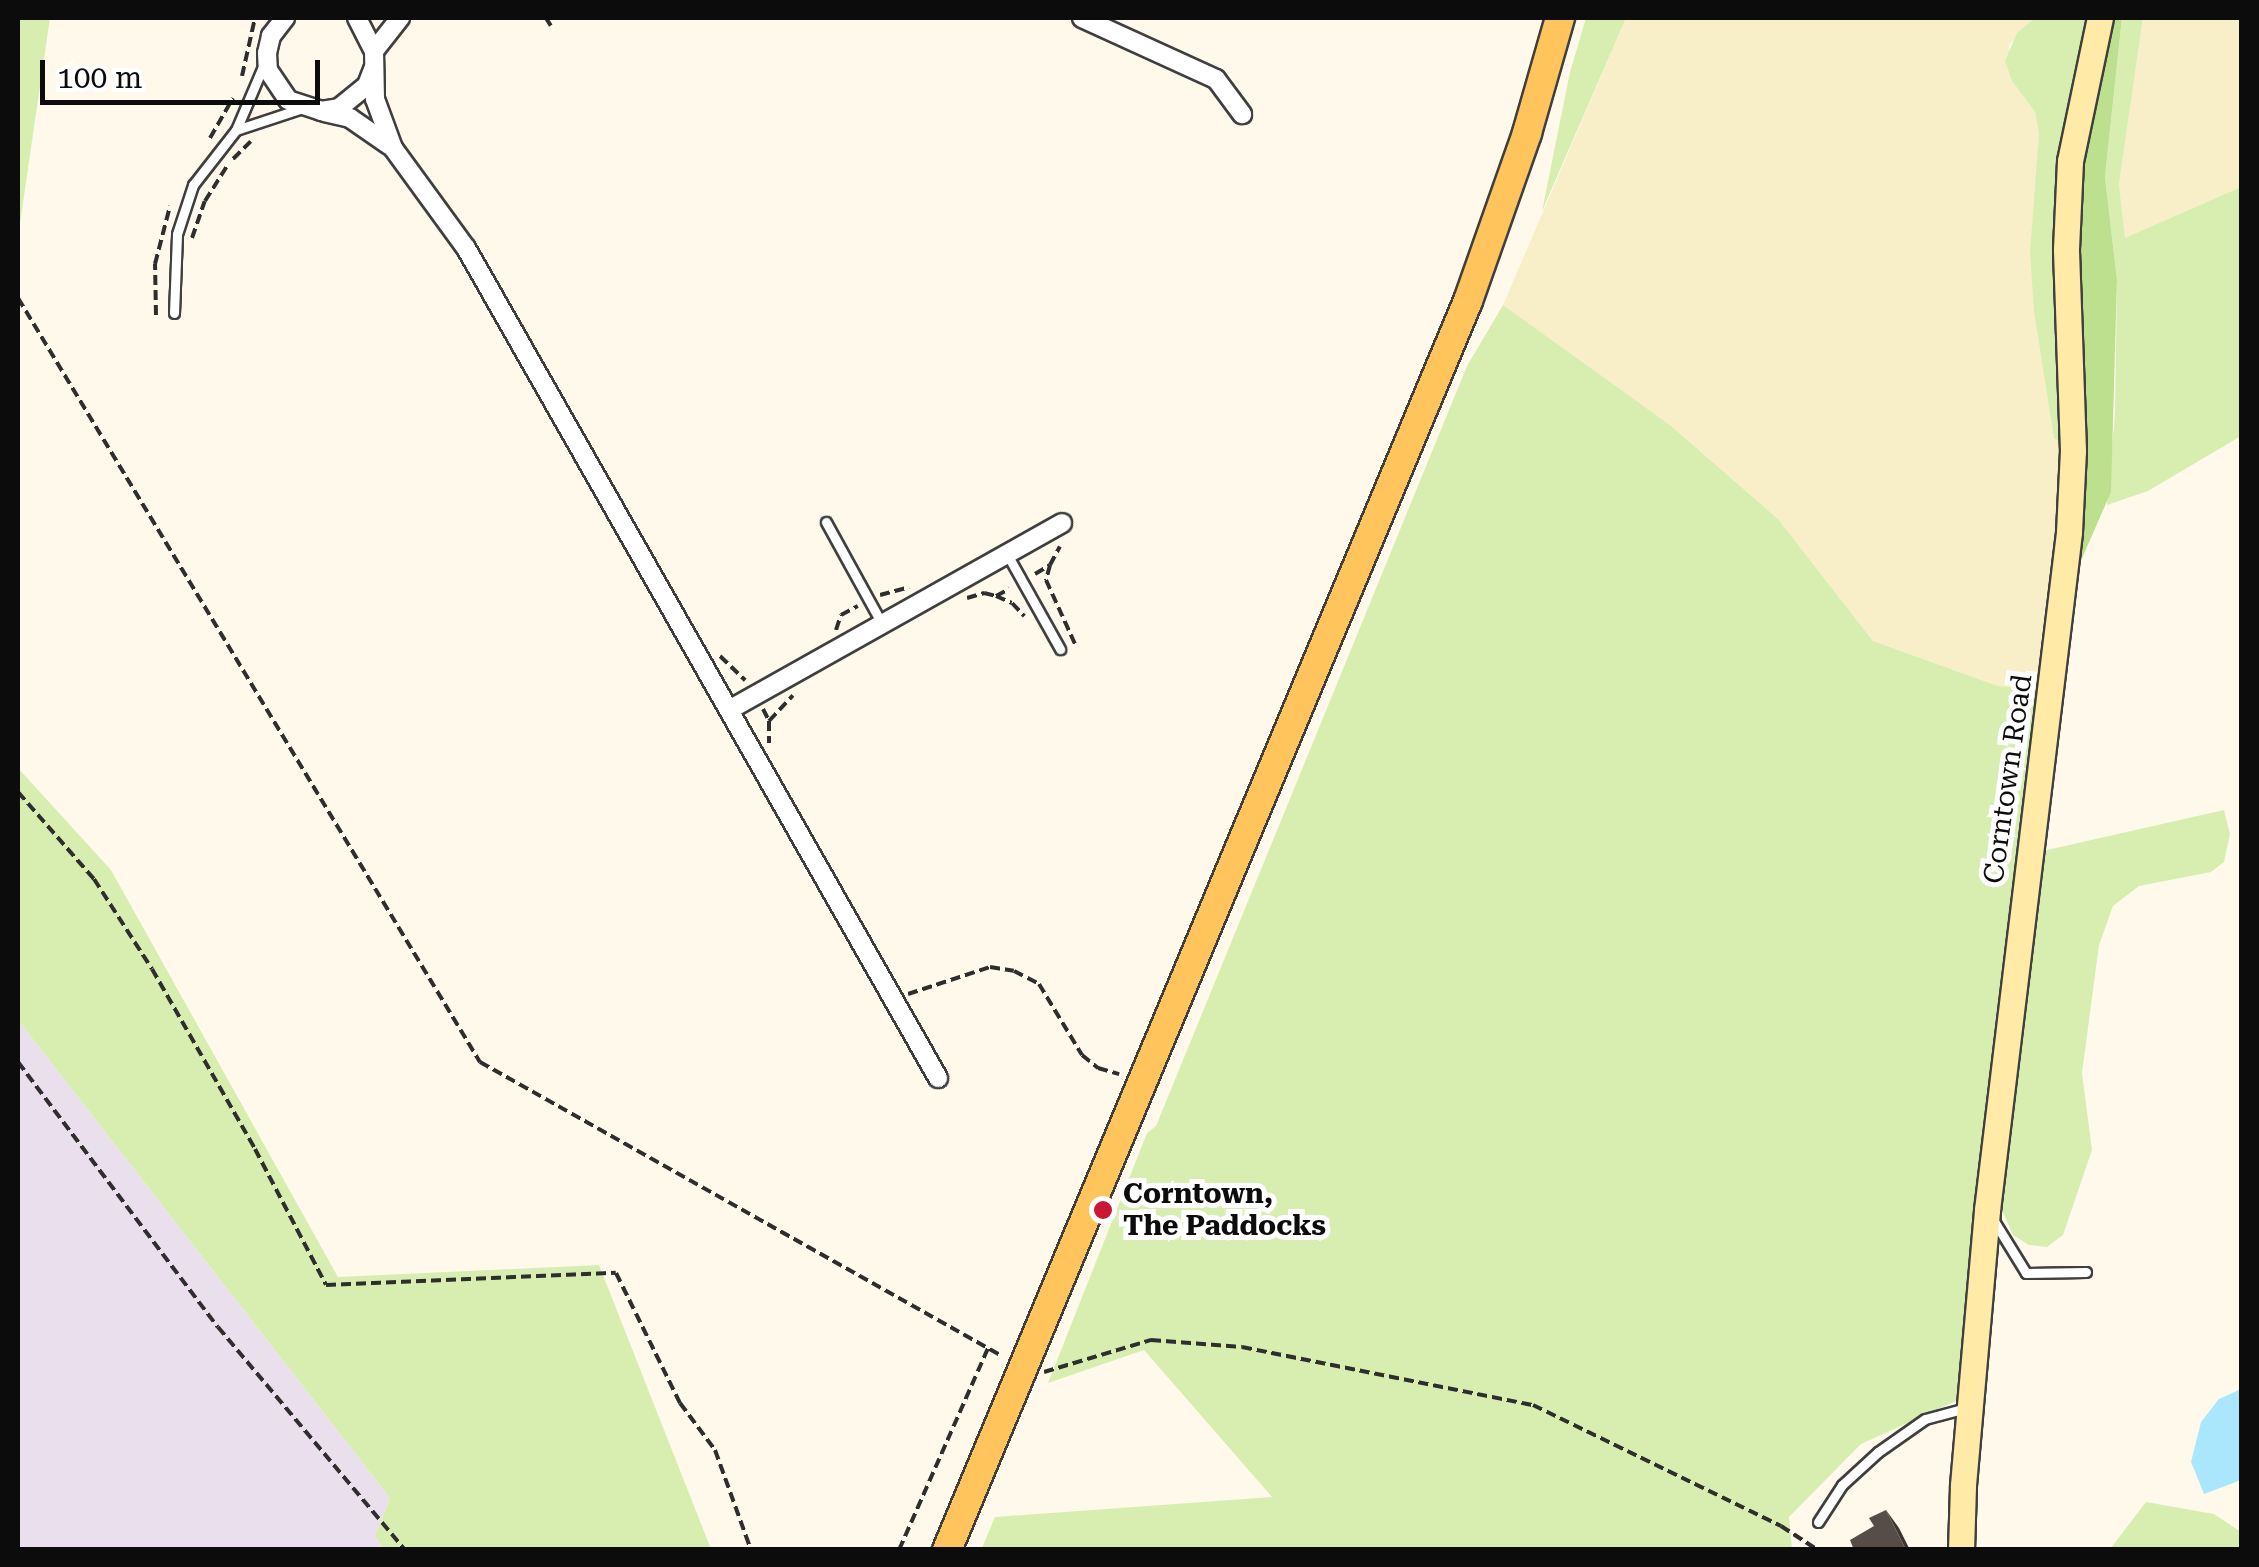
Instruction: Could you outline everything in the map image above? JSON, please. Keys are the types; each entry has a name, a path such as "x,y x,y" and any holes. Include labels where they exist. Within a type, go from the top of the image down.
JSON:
{"main road":[{"path":"947,1550 1468,300 1527,133 1560,18"},
{"name":"Corntown Road","path":"1962,1550 1969,1407 1987,1210 2069,532 2073,451 2066,249 2070,161 2100,18"}],"street":[{"path":"285,18 271,36 267,53 276,86 312,109 350,118 394,148"},
{"path":"357,18 374,59 375,99 394,148 466,248 938,1078"},
{"path":"312,109 354,99 400,18"},
{"path":"1082,18 1216,79 1242,114"},
{"path":"729,710 1007,554 1066,530"}],"lane":[{"path":"174,313 177,234 193,185 236,130 257,90 267,53"},
{"path":"236,130 312,109"},
{"path":"826,522 882,624"},
{"path":"1007,554 1060,649"},
{"path":"1987,1210 2026,1274 2086,1272"},
{"path":"1818,1522 1842,1485 1878,1452 1925,1419 1969,1407"}],"path":[{"path":"546,18 551,26"},
{"path":"190,245 205,201 229,163 253,138"},
{"path":"18,298 480,1062 988,1348 1023,1364 1045,1372 1151,1340 1242,1347 1534,1406 1781,1526 1818,1550"},
{"path":"1066,530 1054,551 1046,580 1075,644"},
{"path":"996,596 1050,566"},
{"path":"952,602 984,593 996,596 1012,603 1031,624"},
{"path":"770,721 796,693"},
{"path":"18,792 94,879 152,969 255,1149 326,1285 616,1273 680,1403 715,1450 751,1550"},
{"path":"908,994 990,966 1014,971 1039,984 1082,1056 1098,1068 1128,1076"},
{"path":"18,1062 218,1326 405,1550"},
{"path":"899,1550 988,1348"}],"shaded area":[{"path":"1626,18 2035,18 2009,45 2012,81 2035,112 2039,134 2034,312 2054,439 2065,442 2062,510 2041,690 1998,686 1873,641 1778,519 1670,425 1503,305"},
{"path":"2143,18 2241,18 2241,187 2125,239 2119,184"},
{"path":"18,1020 390,1498 375,1536 384,1549 18,1549"}],"green space":[{"path":"18,18 50,18 18,237"},
{"path":"1586,18 1626,18 1542,211 1570,72"},
{"path":"2035,18 2090,18 2065,442 2054,439 2034,312 2030,252 2039,134 2035,112 2012,81 2005,61 2017,33"},
{"path":"2113,18 2122,18 2105,177 2117,280 2111,492 2076,572 2082,183 2089,110"},
{"path":"2122,18 2143,18 2119,184 2125,238 2241,187 2241,436 2148,491 2107,505 2115,413 2117,280 2105,177"},
{"path":"1503,305 1670,425 1778,519 1873,641 1998,686 2041,690 1956,1401 1861,1444 1789,1517 1792,1549 981,1550 995,1517 1272,1497 1144,1350 1048,1383 1147,1133 1156,1126 1467,366"},
{"path":"18,768 111,870 338,1277 599,1265 711,1549 384,1549 375,1536 390,1498 18,1020"},
{"path":"2224,810 2230,834 2224,862 2211,872 2139,886 2113,906 2099,945 2082,1073 2092,1150 2063,1235 2047,1247 2029,1245 2013,1235 2001,1208 2038,852"},
{"path":"2146,1502 2214,1514 2241,1532 2241,1549 2110,1549"}],"water":[{"path":"2241,1389 2241,1480 2204,1494 2191,1462 2201,1422 2219,1399"}],"building":[{"path":"1886,1510 1906,1550 1854,1550 1850,1540 1874,1526 1869,1518"}],"place":[{"name":"Corntown, The Paddocks","path":"1103,1210"}]}
